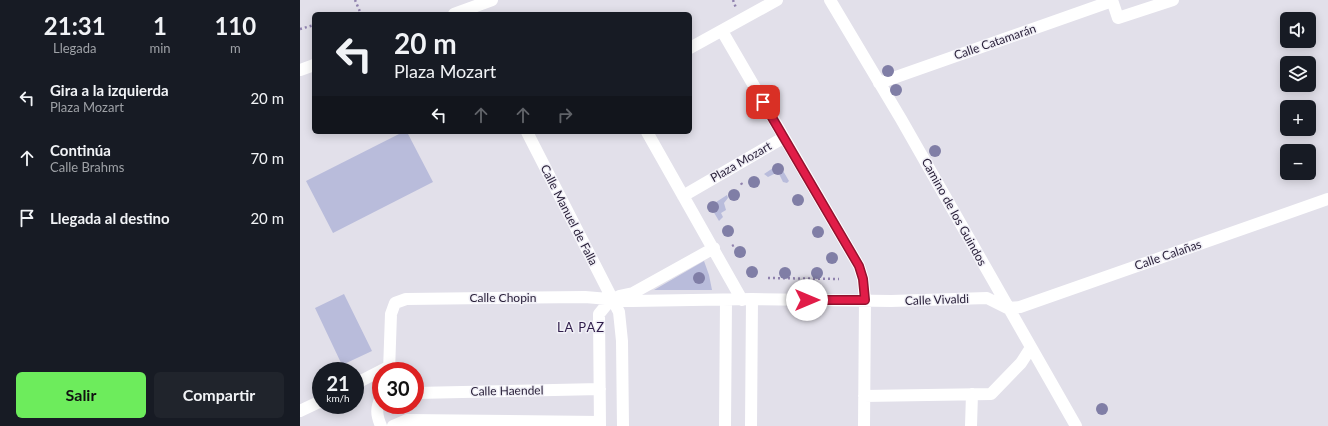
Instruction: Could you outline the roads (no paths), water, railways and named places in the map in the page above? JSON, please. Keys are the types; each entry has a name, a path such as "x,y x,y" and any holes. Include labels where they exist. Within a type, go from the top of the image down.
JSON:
{"street":[{"path":"466,12 479,10 492,0"},
{"path":"692,47 777,0"},
{"name":"Camino de los Guindos","path":"830,0 879,82 1030,349 1076,426"},
{"path":"1112,0 1118,18 1174,0"},
{"name":"Calle Catamarán","path":"879,82 1112,0"},
{"path":"722,30 783,138"},
{"path":"300,70 312,66"},
{"name":"Calle Manuel de Falla","path":"528,134 612,298 620,320 623,426"},
{"path":"648,134 714,248 747,299 751,426"},
{"name":"Plaza Mozart","path":"683,196 783,138 859,266 863,279 865,300 864,426"},
{"name":"Calle Calañas","path":"1008,308 1020,307 1328,199"},
{"name":"Calle Chopin","path":"612,298 633,293 714,248"},
{"path":"393,426 407,420 600,424 599,314 612,298"},
{"name":"Calle Chopin","path":"390,362 391,314 395,303 406,299 612,298 632,301 726,300"},
{"name":"Calle Vivaldi","path":"865,300 891,301 987,298 1008,308"},
{"path":"725,426 726,300 865,300"},
{"path":"864,396 991,394 1016,368 1030,349"},
{"name":"Calle Haendel","path":"424,393 600,389"},
{"path":"971,426 972,394"},
{"path":"300,411 312,405"},
{"path":"376,414 381,426"}],"district":[{"name":"LA PAZ","path":"581,327"}]}
